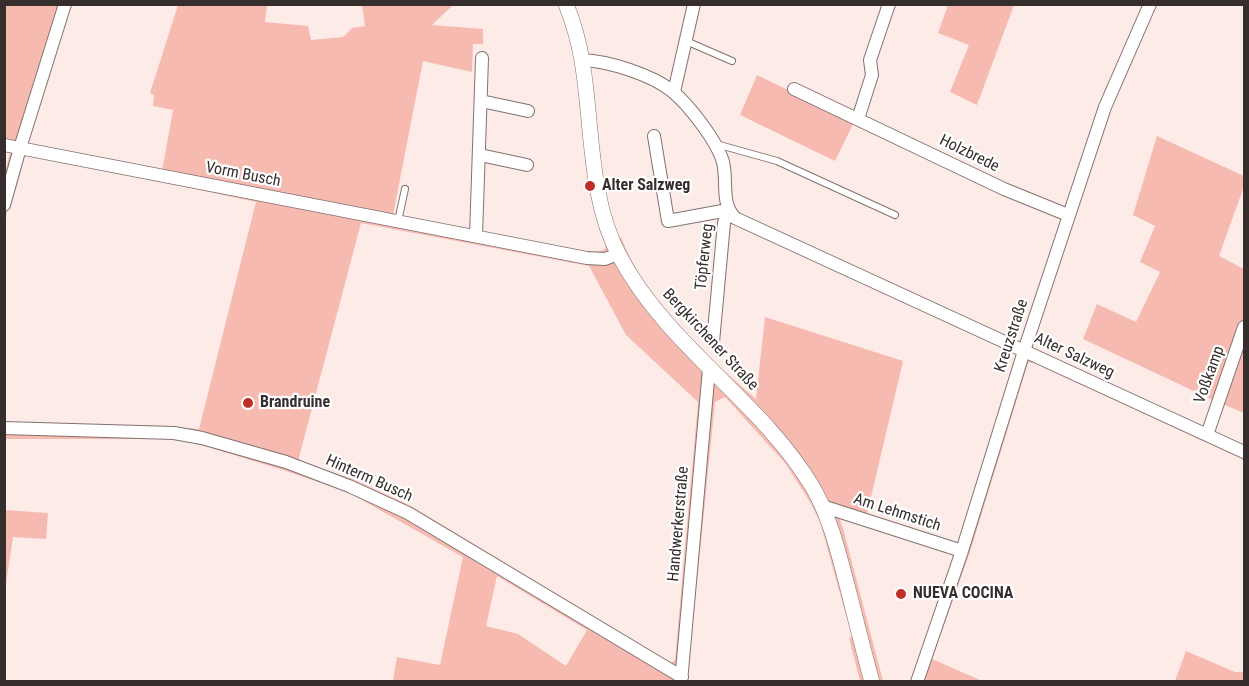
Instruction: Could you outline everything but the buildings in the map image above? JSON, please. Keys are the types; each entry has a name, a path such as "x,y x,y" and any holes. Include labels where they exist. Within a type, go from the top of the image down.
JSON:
{"street":[{"path":"4,205 65,4"},
{"name":"Bergkirchener Straße","path":"566,4 582,60 602,208 618,254 634,281 668,327 791,456 813,487 832,528 872,681"},
{"path":"674,92 694,4"},
{"path":"858,119 873,75 870,60 889,4"},
{"name":"Kreuzstraße","path":"917,681 962,551 1024,351 1105,107 1150,4"},
{"path":"476,236 482,58"},
{"path":"582,60 603,62 634,72 674,92 715,143 723,161 728,210 668,221 654,136"},
{"name":"Holzbrede","path":"794,89 1004,189 1068,215"},
{"path":"481,101 528,111"},
{"name":"Vorm Busch","path":"4,145 596,260 618,254"},
{"path":"480,155 527,165"},
{"name":"Töpferweg","path":"713,342 724,223 728,210"},
{"name":"Alter Salzweg","path":"728,210 735,218 1245,452"},
{"name":"Voßkamp","path":"1207,435 1245,327"},
{"name":"Handwerkerstraße","path":"681,679 709,369"},
{"name":"Hinterm Busch","path":"4,428 174,433 202,438 286,462 349,486 408,513 681,679"},
{"name":"Am Lehmstich","path":"822,506 962,551"}],"lane":[{"path":"687,41 732,61"},
{"path":"715,143 777,160 895,215"},
{"path":"398,222 405,189"}],"shaded area":[{"path":"5,5 61,5 18,140 30,143 34,147 162,171 173,110 153,106 154,95 150,93 178,5 267,5 265,22 308,26 311,40 343,37 352,28 365,26 362,5 453,5 432,25 483,29 483,44 473,44 472,72 423,61 393,215 593,254 605,249 606,240 621,237 632,261 661,306 716,364 756,399 765,317 903,361 867,514 835,505 883,681 860,681 849,638 852,637 820,522 810,502 785,463 725,397 715,402 687,681 393,681 397,657 440,665 463,557 348,492 185,440 5,439 5,423 165,426 199,429 256,202 24,153 20,158 5,221 5,173 10,152 4,148","holes":["361,223 589,266 626,335 698,402 675,660 671,663 411,506 353,479 298,461","497,576 587,630 566,666 518,634 486,626"]},
{"path":"948,5 1014,5 977,105 950,92 969,45 938,33"},
{"path":"757,75 854,122 835,161 740,115"},
{"path":"1157,136 1244,176 1244,189 1219,256 1244,269 1244,413 1220,403 1212,432 1244,448 1244,460 1034,363 1028,363 970,552 932,659 982,681 913,682 959,549 1021,343 1203,429 1215,401 1083,339 1097,304 1136,322 1160,272 1140,262 1155,226 1133,215"},
{"path":"5,510 48,513 46,539 13,537 5,590"},
{"path":"1186,651 1235,672 1244,672 1244,681 1175,681"}],"place":[{"name":"Alter Salzweg","path":"590,186"},
{"name":"Brandruine","path":"248,403"},
{"name":"NUEVA COCINA","path":"901,594"}]}
